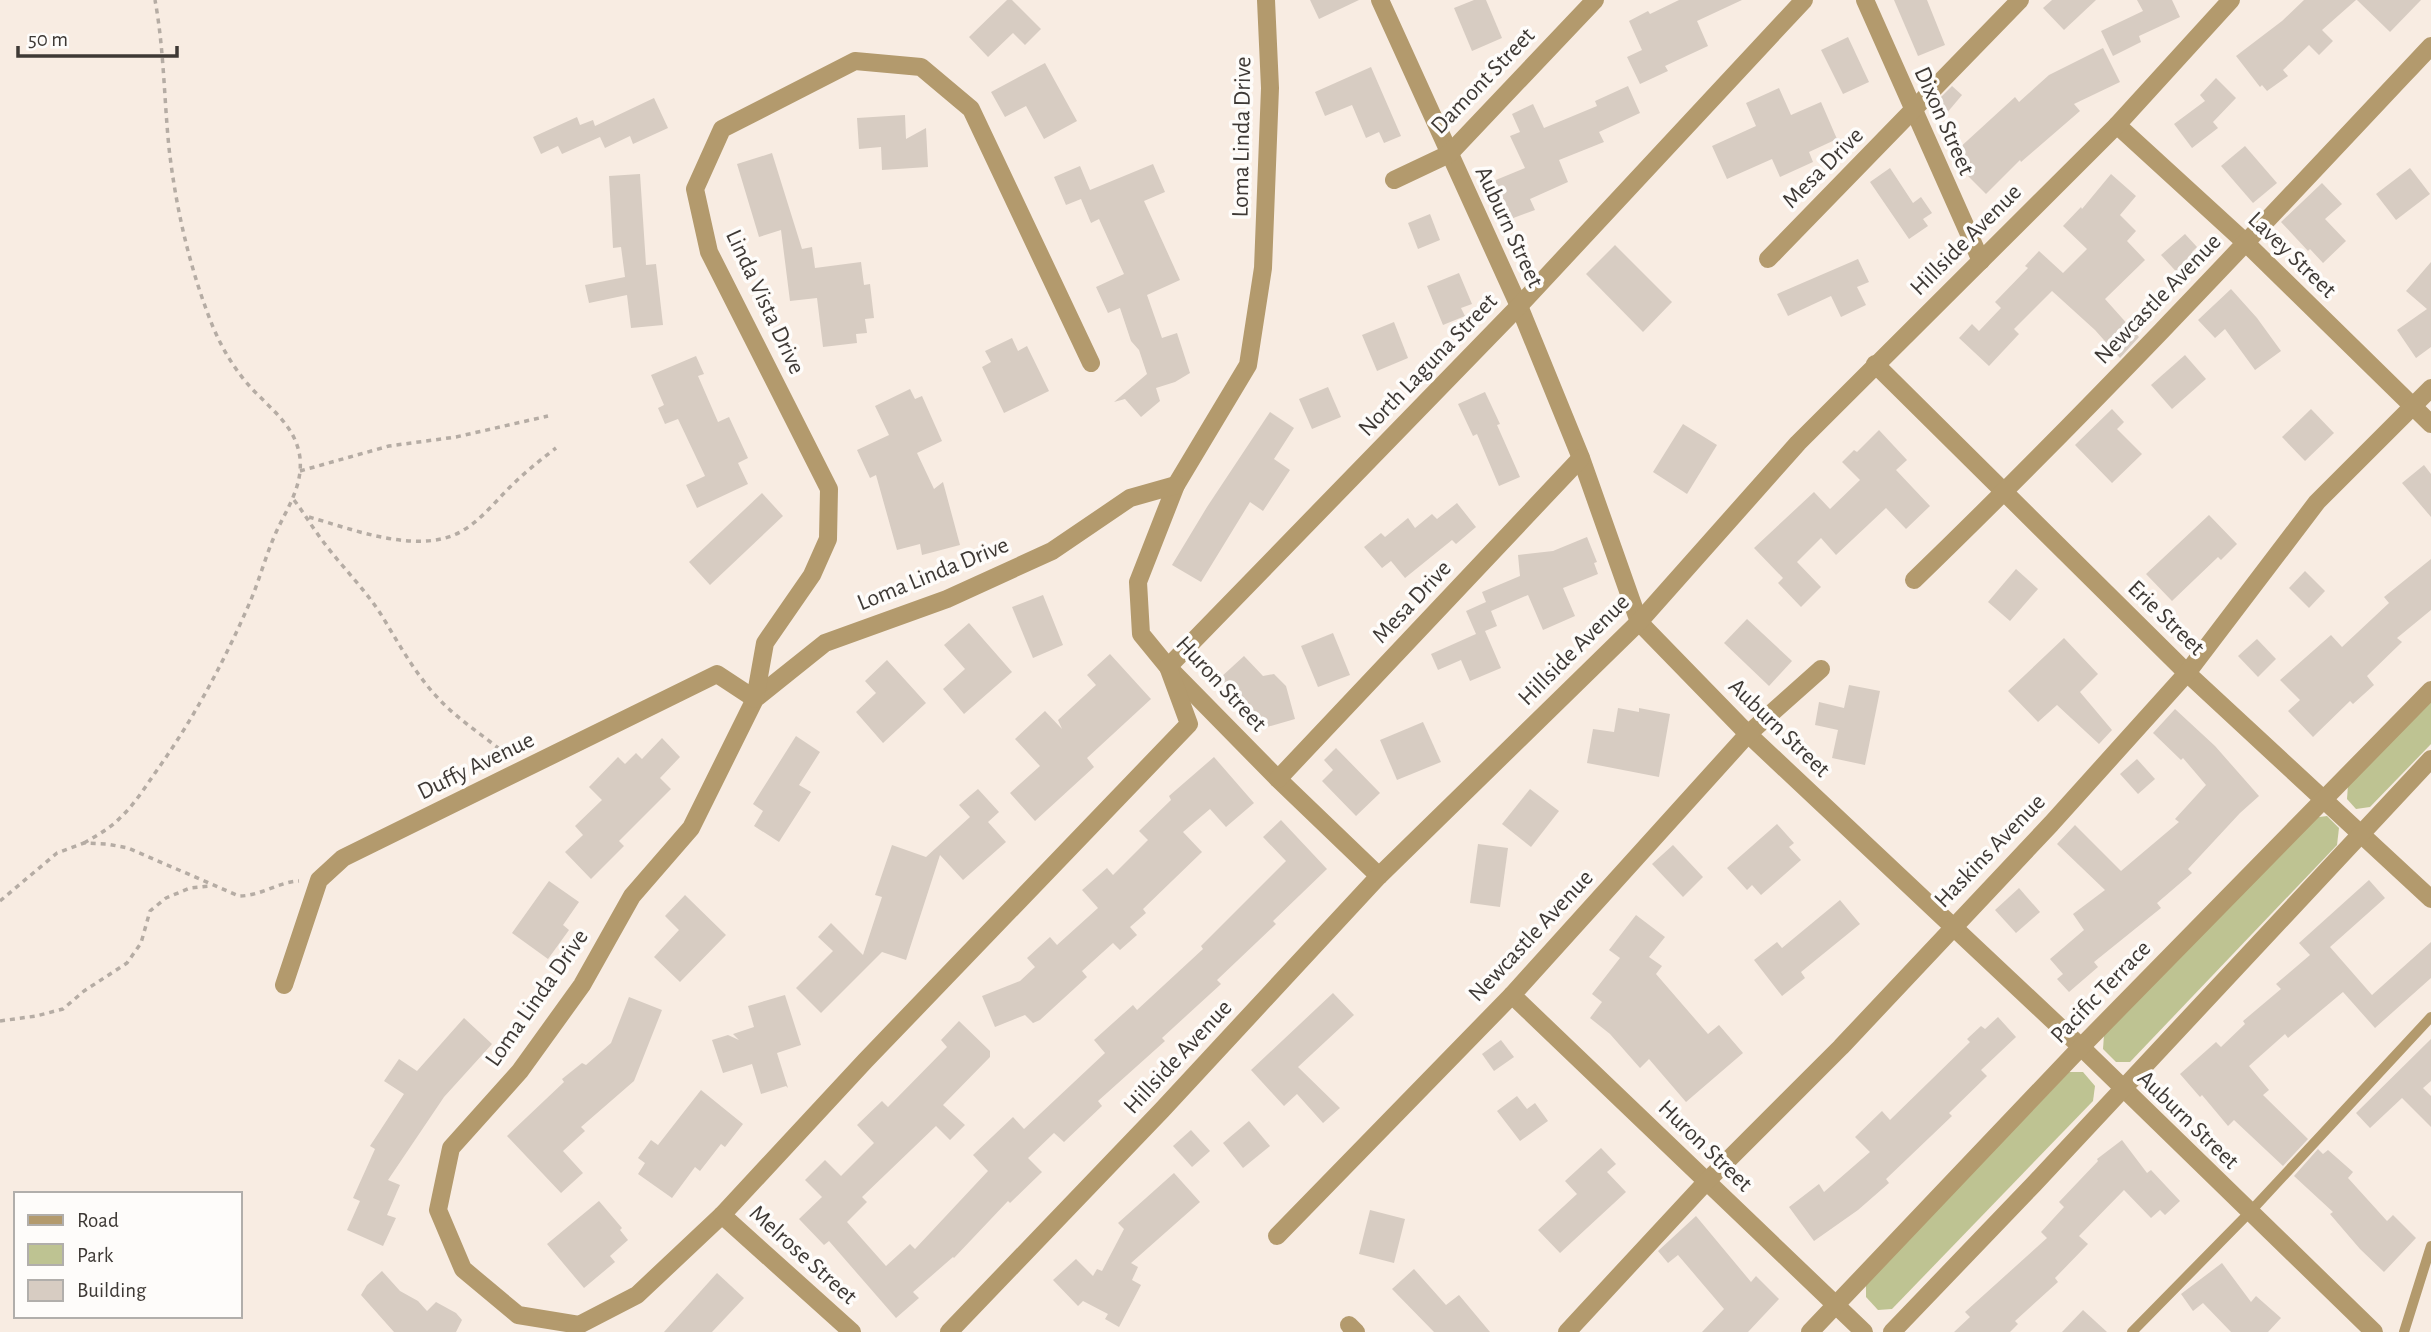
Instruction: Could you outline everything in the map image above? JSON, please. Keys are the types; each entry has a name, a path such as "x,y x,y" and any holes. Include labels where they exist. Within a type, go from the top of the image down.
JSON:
{"street":[{"name":"Loma Linda Drive","path":"1168,667 1189,724 875,1051 722,1215 637,1295 579,1325 518,1315 463,1269 438,1210 450,1147 520,1071 582,985 632,896 691,828 755,699 825,643 947,599 1052,551 1130,498 1176,485 1248,365 1263,268 1270,88 1266,0"},
{"name":"Auburn Street","path":"1380,0 1519,306 1581,458 1639,622 1748,734 2081,1047 2121,1089 2374,1332"},
{"name":"Damont Street","path":"1394,180 1449,154 1595,0"},
{"name":"North Laguna Street","path":"1168,667 1519,306 1804,0"},
{"name":"Dixon Street","path":"1865,0 1981,261"},
{"name":"Mesa Drive","path":"1768,259 2020,0"},
{"name":"Hillside Avenue","path":"949,1332 1162,1110 1379,876 1639,622 1798,443 2117,125 2212,8 2231,0"},
{"name":"Newcastle Avenue","path":"1913,580 2004,493 2246,243 2431,46"},
{"name":"Linda Vista Drive","path":"755,699 765,643 812,575 828,539 829,489 709,252 695,189 722,129 855,61 922,67 971,109 1091,363"},
{"name":"Lavey Street","path":"2117,125 2246,243 2431,424"},
{"name":"Erie Street","path":"1875,364 2187,673 2431,899"},
{"name":"Haskins Avenue","path":"1567,1332 1707,1181 1841,1047 2050,824 2187,673 2317,502 2431,388"},
{"name":"Mesa Drive","path":"1278,779 1581,458"},
{"name":"Huron Street","path":"1176,485 1138,582 1141,634 1168,667 1278,779 1379,876"},
{"name":"Newcastle Avenue","path":"1277,1236 1512,995 1748,734 1821,669"},
{"name":"Duffy Avenue","path":"319,880 343,858 717,674 755,699"},
{"name":"Pacific Terrace","path":"1810,1332 2081,1047 2431,690"},
{"path":"1892,1332 2431,759"},
{"path":"284,985 319,880"},
{"name":"Huron Street","path":"1512,995 1864,1332"},
{"name":"Melrose Street","path":"722,1215 852,1332"}],"lane":[{"path":"2132,1332 2249,1213 2431,1017"},
{"path":"2404,1332 2431,1246"}],"path":[{"path":"0,901 57,853 84,844 119,819 166,758 213,680 250,601 274,538 293,500 300,471 300,456 289,426 228,358 213,327 188,251 180,225 169,146 160,26 155,0"},
{"path":"300,471 389,446 456,437 548,416"},
{"path":"307,516 367,535 392,539 442,538 469,525 531,467 556,449"},
{"path":"293,500 321,539 359,583 400,649 438,698 526,769"},
{"path":"84,844 128,848 239,896 253,896 290,881 319,880"},
{"path":"0,1020 36,1016 63,1009 84,991 127,963 141,943 150,911 166,898 190,888 213,886"}],"green space":[{"path":"2431,698 2431,744 2370,807 2356,809 2347,799 2348,785"},
{"path":"2327,816 2339,828 2337,845 2130,1062 2116,1062 2103,1049 2104,1035 2311,818"},
{"path":"2069,1072 2083,1072 2095,1086 2093,1101 1892,1309 1878,1310 1866,1297 1866,1283"}],"building":[{"path":"1007,0 1012,0 1041,29 1025,45 1013,33 988,57 969,37"},
{"path":"1310,0 1359,0 1319,19"},
{"path":"1474,0 1486,0 1502,38 1472,51 1454,8"},
{"path":"1679,0 1742,0 1697,21 1708,46 1665,66 1668,71 1640,84 1627,57 1642,50 1629,21"},
{"path":"1894,0 1927,0 1945,45 1918,56"},
{"path":"2052,0 2096,0 2064,30 2043,8"},
{"path":"2137,0 2172,0 2180,17 2139,36 2141,42 2113,56 2101,31 2143,11"},
{"path":"2304,0 2356,0 2322,30 2333,41 2319,55 2309,45 2283,70 2288,76 2267,91 2262,85 2260,87 2236,56 2282,21"},
{"path":"2357,0 2421,0 2390,32"},
{"path":"1848,37 1869,82 1843,94 1821,50"},
{"path":"2103,48 2120,82 2074,104 2080,111 2021,162 2020,160 1986,194 1968,176 1974,169 1956,151 2015,97 2019,102 2049,75"},
{"path":"1045,63 1077,121 1044,139 1026,106 1005,117 991,92"},
{"path":"1371,67 1401,136 1384,143 1379,132 1366,138 1352,105 1325,116 1315,92"},
{"path":"2216,78 2236,98 2213,122 2218,128 2192,148 2174,124 2205,101 2200,95"},
{"path":"1628,86 1640,113 1599,132 1604,142 1559,160 1568,182 1530,199 1535,210 1508,220 1491,182 1525,168 1510,136 1520,132 1512,114 1533,104 1544,128 1597,106 1595,101"},
{"path":"1952,86 1962,95 1946,114 1934,104"},
{"path":"1779,88 1791,115 1821,102 1837,139 1809,152 1813,162 1780,177 1772,159 1727,179 1712,146 1756,126 1746,103"},
{"path":"654,98 668,128 633,144 630,136 605,148 600,137 562,154 558,146 541,154 533,137 577,117 580,125 593,120 595,126"},
{"path":"905,115 906,139 926,128 928,167 882,170 881,147 859,149 857,118"},
{"path":"2245,146 2277,183 2253,203 2221,166"},
{"path":"772,153 802,249 812,247 815,268 861,262 864,285 870,284 874,318 865,319 867,333 856,334 857,343 823,347 817,298 790,301 781,230 759,237 737,164"},
{"path":"1153,164 1165,192 1144,201 1180,280 1147,295 1162,338 1177,333 1190,373 1175,382 1156,388 1160,401 1141,417 1125,399 1114,402 1147,374 1139,350 1131,341 1120,308 1108,313 1096,287 1124,274 1099,219 1091,223 1081,199 1066,205 1054,177 1080,166 1090,190"},
{"path":"1890,168 1913,203 1921,197 1932,213 1923,219 1928,226 1909,239 1870,182"},
{"path":"2410,168 2430,194 2396,220 2376,194"},
{"path":"640,174 646,265 656,264 663,325 631,328 627,295 589,303 585,285 625,277 621,247 613,248 609,176"},
{"path":"2111,174 2136,196 2120,215 2136,231 2127,241 2145,260 2105,299 2139,337 2120,358 2095,330 2052,291 2014,329 2019,334 1989,366 1959,338 1972,324 1979,331 2001,308 1995,302 2028,268 2025,266 2039,251 2063,273 2087,249 2063,226 2081,207 2082,209"},
{"path":"2322,183 2342,204 2325,219 2346,241 2323,263 2281,222"},
{"path":"1430,214 1440,240 1418,249 1408,223"},
{"path":"2185,234 2197,247 2192,252 2201,261 2182,278 2161,255"},
{"path":"1615,245 1672,302 1643,332 1586,274"},
{"path":"1858,259 1869,282 1857,287 1866,305 1841,317 1831,296 1788,316 1777,294"},
{"path":"2431,262 2431,347 2416,358 2397,330 2427,309 2406,291"},
{"path":"1459,273 1472,304 1461,308 1465,316 1443,325 1427,286"},
{"path":"2231,289 2281,351 2255,370 2225,329 2215,338 2198,320"},
{"path":"1394,322 1408,358 1377,371 1362,335"},
{"path":"1012,338 1018,351 1027,346 1049,391 1004,413 982,367 991,362 985,351"},
{"path":"2185,355 2206,379 2172,409 2151,385"},
{"path":"696,356 704,374 698,376 718,422 729,417 748,458 738,463 748,484 697,508 686,485 705,476 678,419 665,424 658,408 664,405 651,375"},
{"path":"1328,387 1341,417 1312,429 1299,399"},
{"path":"910,389 915,399 922,396 942,441 917,453 934,489 943,482 960,545 922,555 920,544 897,550 876,475 870,478 857,450 889,435 875,406"},
{"path":"1485,392 1520,477 1499,486 1477,434 1473,436 1458,404"},
{"path":"2112,409 2124,422 2117,429 2142,454 2112,483 2075,445"},
{"path":"2311,409 2334,433 2305,461 2282,437"},
{"path":"1270,412 1294,428 1274,459 1290,470 1263,511 1250,502 1201,582 1172,565"},
{"path":"1683,424 1717,445 1687,494 1653,472"},
{"path":"1879,430 1907,460 1896,470 1930,506 1906,529 1886,508 1836,555 1821,538 1797,562 1821,587 1801,607 1778,583 1783,578 1754,548 1814,492 1830,509 1860,480 1842,462 1854,450 1857,452"},
{"path":"2424,465 2431,474 2431,517 2402,483"},
{"path":"762,493 783,516 710,585 689,562"},
{"path":"1457,503 1476,527 1456,544 1452,540 1405,578 1391,561 1382,568 1364,547 1381,533 1385,537 1408,518 1415,528 1432,514 1437,519"},
{"path":"2209,515 2237,544 2221,560 2218,557 2172,601 2146,574"},
{"path":"1587,537 1597,562 1594,563 1598,574 1563,588 1575,616 1543,630 1528,595 1491,611 1497,626 1485,631 1501,668 1470,681 1461,660 1438,670 1431,654 1476,634 1466,611 1486,602 1482,592 1520,576 1518,555 1553,551"},
{"path":"2431,559 2431,610 2397,638 2402,642 2367,676 2374,685 2353,704 2350,701 2313,737 2288,711 2300,700 2280,680 2331,635 2342,647 2389,603 2384,597"},
{"path":"2016,569 2038,589 2010,621 1988,602"},
{"path":"2305,571 2325,591 2309,608 2289,588"},
{"path":"1043,595 1063,645 1033,658 1012,607"},
{"path":"1747,619 1792,661 1769,686 1724,643"},
{"path":"969,623 1012,672 964,714 943,689 965,669 944,645"},
{"path":"1333,633 1350,675 1318,687 1301,646"},
{"path":"2064,638 2098,674 2080,692 2112,730 2099,744 2057,705 2038,722 2008,691"},
{"path":"2257,639 2276,659 2258,677 2238,656"},
{"path":"1110,654 1151,699 1087,758 1094,767 1035,821 1010,793 1040,766 1015,739 1045,711 1062,729 1058,720 1096,685 1087,675"},
{"path":"1244,656 1263,676 1274,674 1286,686 1295,719 1267,727 1220,678"},
{"path":"887,660 926,703 883,743 856,712 876,693 865,681"},
{"path":"1849,685 1880,691 1865,765 1832,758 1838,730 1815,725 1819,702 1844,708"},
{"path":"1618,708 1639,712 1639,708 1670,714 1659,777 1587,763 1593,729 1614,732"},
{"path":"2175,709 2215,746 2259,796 2188,869 2192,873 2157,903 2161,908 2094,962 2098,967 2069,992 2057,979 2063,974 2050,959 2084,930 2073,914 2105,890 2057,844 2075,825 2121,871 2179,822 2175,819 2206,785 2183,758 2181,760 2153,733"},
{"path":"1423,722 1441,762 1397,780 1380,740"},
{"path":"796,736 820,752 799,785 811,792 779,842 754,826 763,811 753,804"},
{"path":"662,738 680,757 660,778 671,789 619,841 624,846 591,879 565,852 583,835 575,826 602,800 589,787 618,757 625,764 636,753 642,759"},
{"path":"1336,748 1380,793 1356,816 1322,781 1333,770 1324,760"},
{"path":"1214,757 1254,803 1226,827 1210,809 1183,832 1202,852 1143,909 1146,913 1130,927 1137,935 1120,950 1113,943 1082,971 1087,977 1040,1020 1033,1023 1025,1015 995,1027 982,996 1020,981 1035,967 1027,958 1050,937 1057,945 1098,908 1082,890 1107,868 1113,875 1148,840 1139,831 1171,800 1169,796"},
{"path":"2137,759 2155,779 2138,794 2120,774"},
{"path":"978,789 999,812 988,822 1006,842 963,880 940,855 906,960 882,952 821,1013 796,988 833,951 818,937 831,923 863,955 882,897 875,895 892,845 926,857 970,817 959,805"},
{"path":"1530,789 1559,811 1531,847 1502,824"},
{"path":"1281,820 1327,869 1273,921 1276,924 1217,980 1221,984 1162,1038 1165,1041 1098,1101 1102,1106 1064,1142 1054,1133 1028,1158 1042,1172 1010,1203 1008,1201 954,1258 913,1292 919,1298 896,1318 829,1241 824,1245 799,1219 822,1197 805,1180 825,1160 841,1176 874,1143 857,1125 882,1101 888,1107 947,1047 941,1040 959,1021 990,1051 990,1057 943,1105 965,1125 950,1140 936,1126 862,1197 867,1202 847,1222 886,1266 910,1244 915,1249 988,1171 973,1155 1013,1117 1024,1129 1105,1053 1094,1040 1133,1005 1137,1010 1203,949 1201,946 1286,861 1263,837"},
{"path":"1777,824 1794,843 1789,847 1801,860 1761,895 1752,885 1747,890 1727,868"},
{"path":"1478,844 1508,848 1500,907 1470,903"},
{"path":"1673,845 1703,877 1683,897 1652,864"},
{"path":"2369,880 2385,898 2330,947 2372,995 2431,942 2431,978 2375,1028 2343,992 2288,1038 2285,1034 2249,1066 2269,1090 2263,1095 2308,1139 2283,1166 2234,1120 2228,1126 2180,1074 2216,1042 2221,1047 2245,1024 2243,1021 2281,989 2276,984 2310,955 2299,943"},
{"path":"549,881 579,902 563,925 569,930 548,959 512,933"},
{"path":"2019,888 2040,912 2016,933 1995,910"},
{"path":"685,895 726,935 680,982 654,957 679,930 665,916"},
{"path":"1840,900 1860,924 1801,972 1805,978 1782,996 1754,960 1777,942 1782,948"},
{"path":"1636,915 1665,937 1649,957 1662,966 1656,974 1708,1034 1719,1025 1743,1053 1686,1102 1649,1059 1640,1068 1610,1034 1590,1018 1602,1002 1592,994 1620,958 1609,950"},
{"path":"1333,993 1354,1015 1298,1067 1340,1108 1323,1123 1297,1094 1284,1106 1251,1070"},
{"path":"785,995 801,1045 777,1053 788,1088 786,1086 761,1094 752,1064 723,1073 712,1040 728,1035 739,1040 733,1034 754,1027 748,1006"},
{"path":"629,997 662,1010 634,1081 581,1127 585,1131 563,1151 583,1173 561,1193 507,1136 564,1082 562,1079 582,1063 586,1065 611,1043"},
{"path":"1998,1017 2016,1037 1981,1070 1987,1076 1949,1113 1952,1116 1886,1179 1889,1183 1858,1210 1814,1241 1789,1207 1819,1184 1824,1192 1870,1152 1855,1137 1882,1111 1890,1120 1970,1042 1967,1039 1981,1026 1985,1029"},
{"path":"464,1018 492,1044 444,1097 388,1180 400,1185 387,1215 396,1218 383,1246 347,1230 360,1201 353,1198 375,1149 370,1146 404,1094 384,1081 399,1059 417,1071"},
{"path":"2431,1039 2431,1081 2423,1088 2431,1096 2431,1127 2402,1098 2370,1128 2356,1113"},
{"path":"1501,1040 1514,1057 1494,1071 1482,1054"},
{"path":"701,1090 743,1124 725,1147 721,1144 700,1171 695,1167 672,1198 638,1174 645,1163 638,1158 651,1140 658,1145"},
{"path":"1517,1096 1527,1109 1535,1103 1548,1121 1520,1141 1497,1111"},
{"path":"1249,1121 1270,1146 1243,1168 1223,1143"},
{"path":"1191,1130 1210,1151 1192,1167 1173,1146"},
{"path":"2122,1140 2147,1173 2151,1170 2180,1201 2165,1215 2160,1210 2151,1218 2124,1190 2079,1236 2088,1244 2055,1278 2058,1282 2015,1321 2018,1324 2010,1332 1954,1332 1970,1317 1965,1312 2047,1238 2041,1232 2064,1207 2059,1202 2097,1159"},
{"path":"1601,1148 1616,1164 1607,1172 1626,1192 1560,1253 1538,1230 1577,1194 1565,1181"},
{"path":"2318,1149 2323,1154 2328,1150 2353,1172 2348,1178 2387,1221 2393,1215 2416,1238 2384,1272 2330,1214 2333,1212 2294,1176"},
{"path":"1174,1173 1200,1202 1131,1263 1138,1267 1132,1280 1141,1285 1119,1327 1105,1319 1108,1314 1083,1301 1078,1306 1053,1280 1076,1259 1093,1276 1097,1269 1102,1271 1124,1229 1118,1223"},
{"path":"599,1201 622,1228 620,1230 628,1240 610,1256 615,1262 584,1288 547,1244"},
{"path":"1370,1210 1405,1219 1394,1263 1359,1254"},
{"path":"1696,1216 1751,1282 1756,1276 1779,1299 1748,1332 1702,1332 1724,1309 1678,1255 1668,1263 1658,1251"},
{"path":"2222,1263 2251,1302 2256,1296 2281,1318 2268,1332 2231,1332 2203,1303 2193,1311 2181,1294"},
{"path":"1414,1269 1446,1305 1459,1295 1490,1332 1434,1332 1392,1289"},
{"path":"382,1271 400,1291 418,1301 427,1311 436,1302 456,1313 462,1320 456,1332 394,1332 361,1295"},
{"path":"717,1273 744,1298 712,1332 664,1332"},
{"path":"2083,1310 2107,1332 2062,1332"}]}
